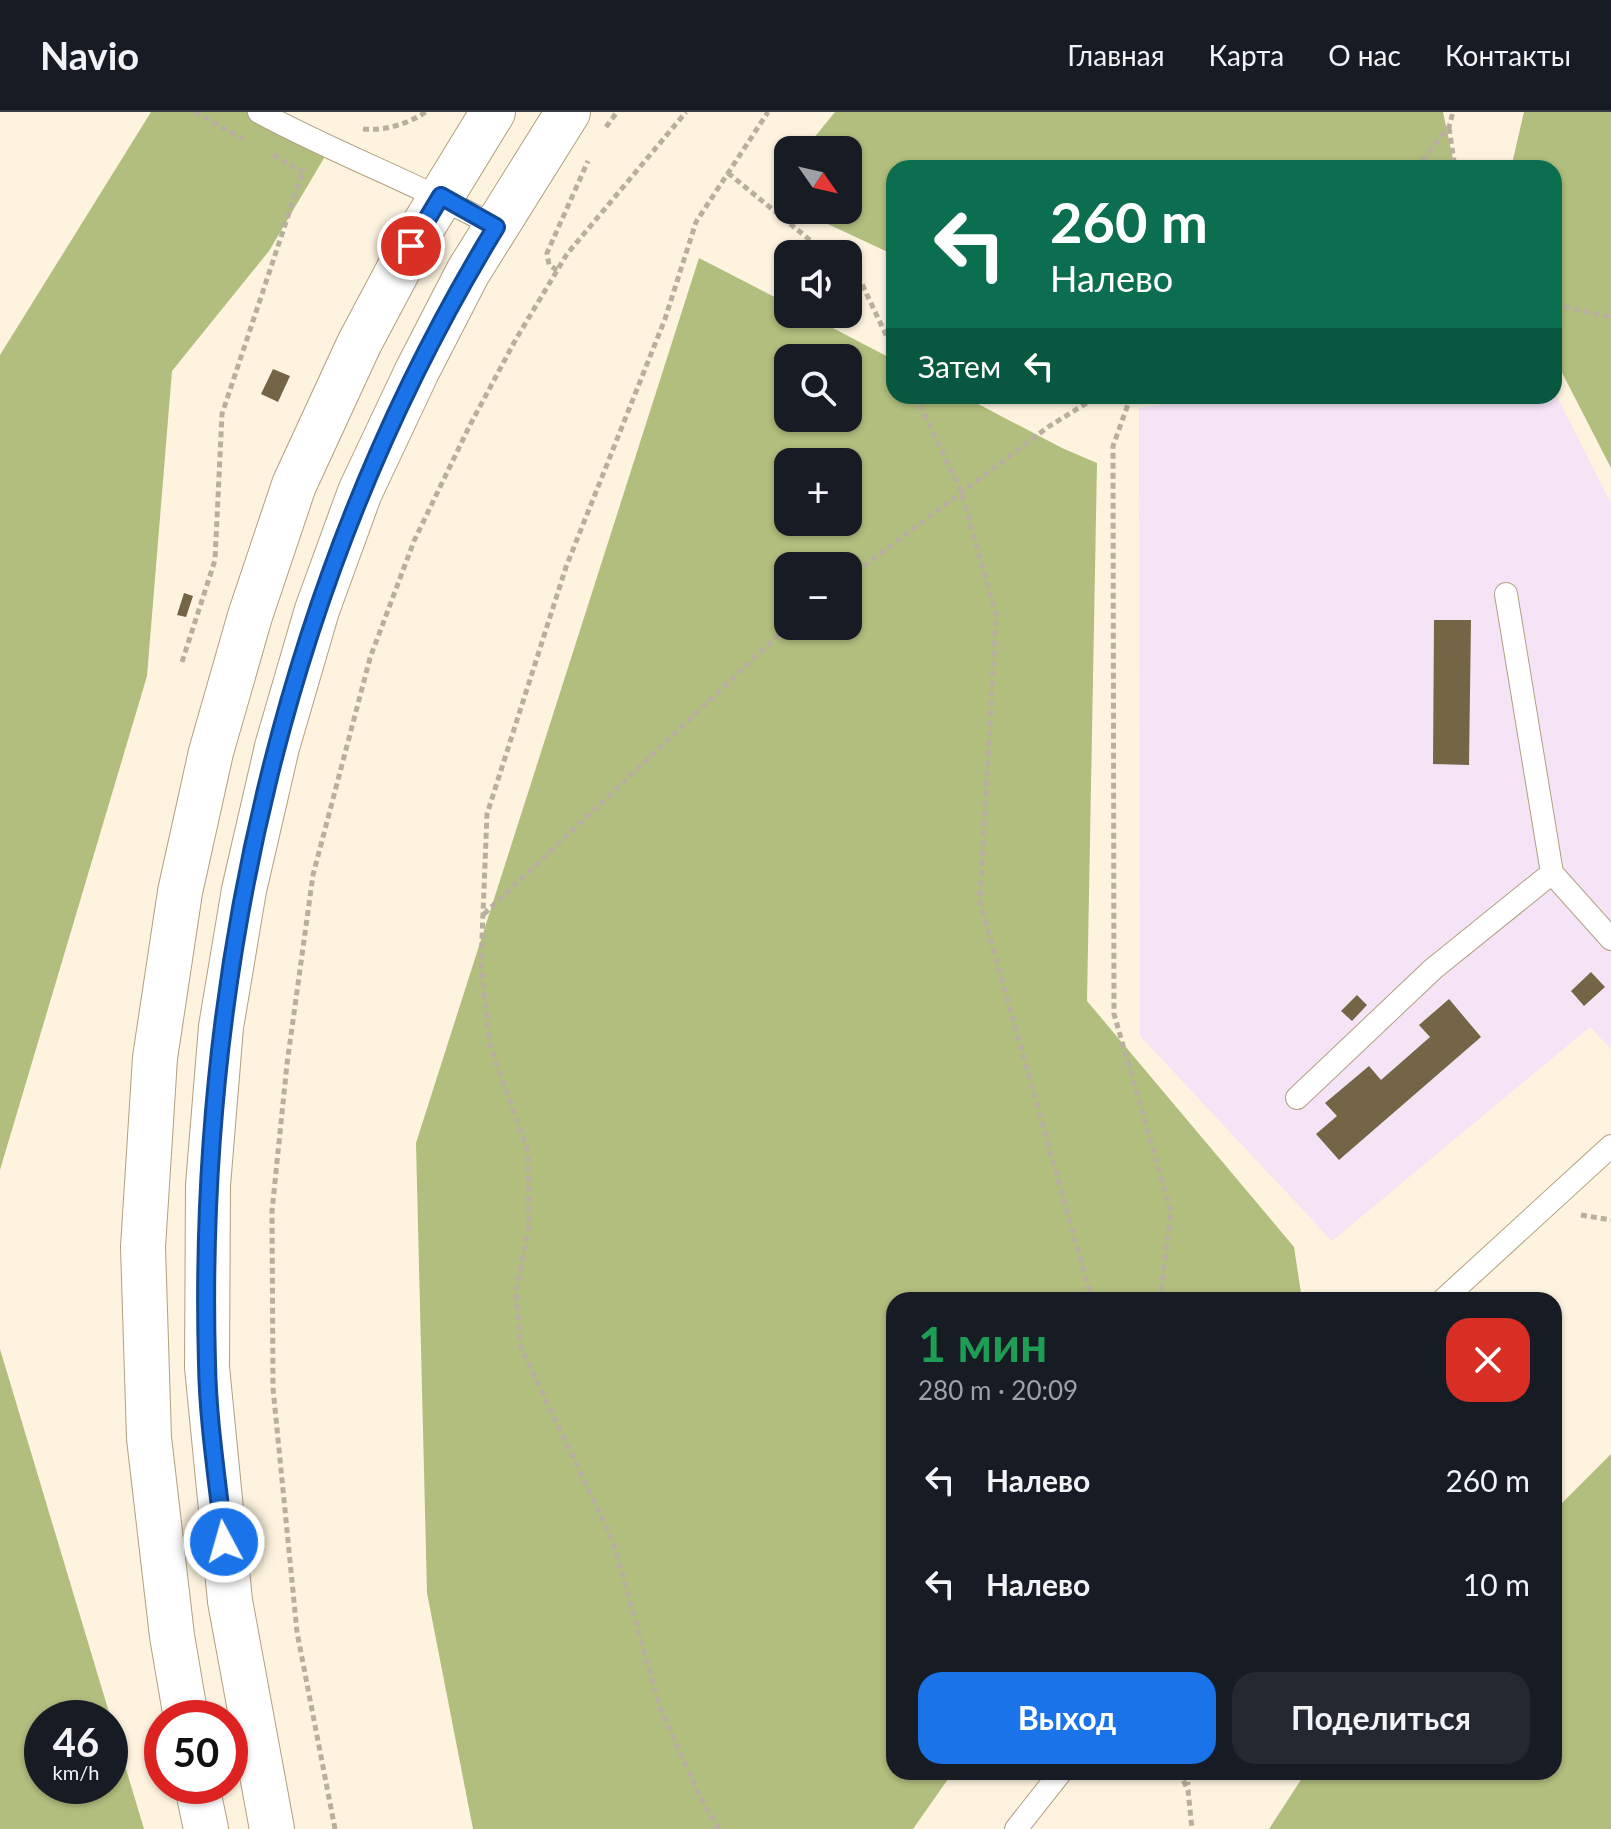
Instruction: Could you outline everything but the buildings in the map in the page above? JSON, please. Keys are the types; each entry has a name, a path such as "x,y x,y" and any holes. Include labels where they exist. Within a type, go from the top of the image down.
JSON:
{"main road":[{"path":"183,1700 172,1636 149,1438 143,1247 155,1058 180,892 211,752 241,646 294,485 359,344 411,246 493,112"},
{"path":"272,1829 230,1601 207,1367 208,1185 221,1027 244,890 277,747 317,610 360,492 468,272 496,227 586,121"},
{"path":"201,1804 206,1829"}],"lane":[{"path":"259,112 317,143 441,196 496,227"},
{"path":"1506,594 1552,873 1611,939"},
{"path":"1297,1098 1433,969 1552,873"},
{"path":"1452,1292 1611,1146"},
{"path":"1016,1829 1055,1780"}],"path":[{"path":"182,662 215,560 222,414 302,172 329,123 370,130 411,122 426,112"},
{"path":"586,121 617,112"},
{"path":"335,1829 297,1632 273,1388 272,1211 287,1064 313,875 370,658 414,541 477,413 567,254 686,112"},
{"path":"719,1829 700,1797 659,1705 613,1541 521,1348 516,1292 529,1225 528,1152 490,1046 481,963 487,814 566,567 665,319 696,222 768,112"},
{"path":"1453,112 1449,127 1454,160"},
{"path":"1422,160 1449,127"},
{"path":"557,270 549,265 547,253 592,152"},
{"path":"728,173 810,240"},
{"path":"862,284 886,335"},
{"path":"1562,307 1611,317"},
{"path":"919,404 961,491 996,615 980,902 1090,1292"},
{"path":"862,567 1048,427 1085,404"},
{"path":"1128,404 1113,446 1114,1014 1171,1212 1159,1292"},
{"path":"483,916 774,639"},
{"path":"1183,1780 1188,1790"},
{"path":"1187,1780 1192,1829"}],"shaded area":[{"path":"1168,404 1561,404 1611,503 1611,1049 1590,1027 1332,1241 1140,1036 1139,408"}],"green space":[{"path":"151,112 249,112 327,153 269,251 172,371 147,676 0,1170 0,355"},
{"path":"835,112 1443,112 1453,160 886,160 886,251 828,224 862,224 862,136 815,136"},
{"path":"1524,112 1611,112 1611,468 1562,373 1562,160 1513,160"},
{"path":"699,258 774,297 774,328 833,328 886,356 886,404 978,404 1097,463 1087,1001 1294,1247 1301,1292 886,1292 886,1780 947,1780 913,1829 473,1829 427,1593 416,1143"},
{"path":"0,1349 105,1700 24,1700 24,1804 128,1804 128,1776 144,1829 0,1829"},
{"path":"1611,1454 1611,1829 1269,1829 1301,1780 1562,1780 1562,1503"}],"route":[{"path":"224,1542 207,1367 208,1185 221,1027 244,890 277,747 317,610 360,492 417,371 468,272 496,227 441,196 411,246"}]}
